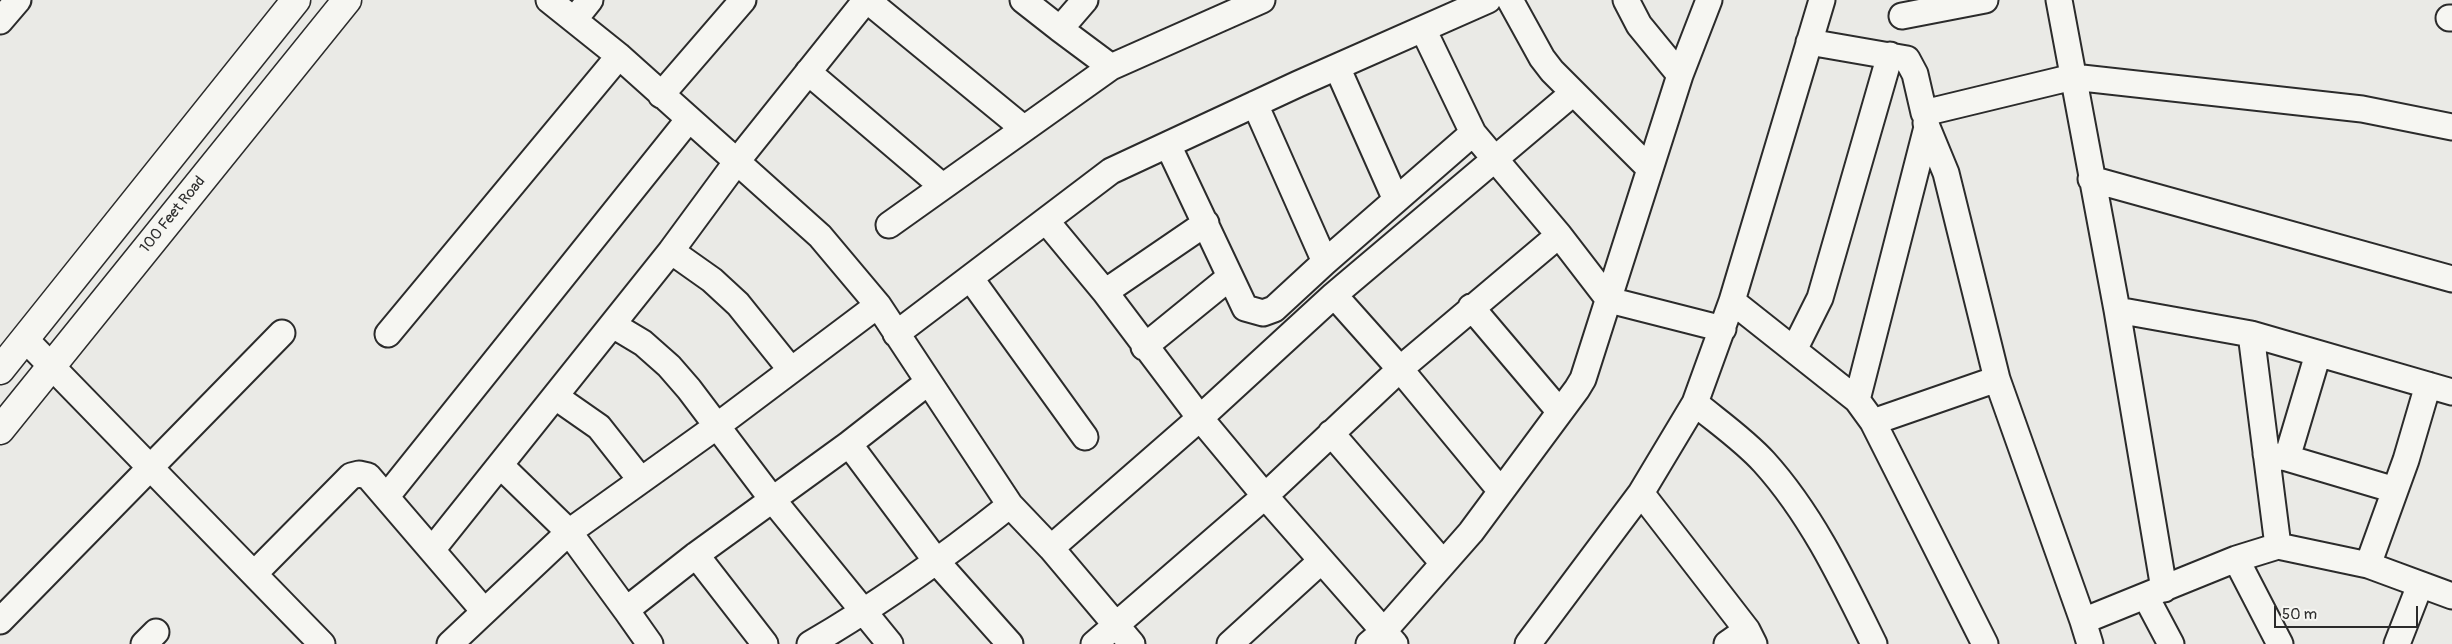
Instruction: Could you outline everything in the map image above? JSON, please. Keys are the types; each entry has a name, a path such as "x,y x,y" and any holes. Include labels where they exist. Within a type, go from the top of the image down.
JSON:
{"main road":[{"path":"0,370 296,0"},
{"name":"100 Feet Road","path":"0,430 337,3"}],"street":[{"path":"0,21 18,0"},
{"path":"549,0 619,56 688,119 738,160 820,236 878,305 927,382 1010,505 1051,548 1132,644"},
{"path":"574,20 590,0"},
{"path":"661,94 742,0"},
{"path":"432,550 502,466 671,251 738,160 866,0 1023,128"},
{"path":"1023,0 1111,66"},
{"path":"1060,29 1085,0"},
{"path":"896,334 1047,222 1111,171 1488,0"},
{"path":"1510,0 1542,58 1573,93 1650,169"},
{"path":"1626,0 1639,25 1680,75"},
{"path":"1047,222 1105,292 1144,347 1200,418 1321,561 1382,640 1443,563 1471,532 1583,379 1680,75 1709,0"},
{"path":"1528,644 1640,493 1695,402 1732,301 1822,0"},
{"path":"1902,16 1985,0"},
{"path":"2058,0 2117,310 2155,593 2171,644"},
{"path":"889,225 1111,66 1254,2"},
{"path":"1423,29 1473,133 1559,235 1609,300 1723,329"},
{"path":"1808,42 1890,55 1907,59 1911,63 1926,120 1946,173 1997,379 2086,632 2155,593 2236,560 2278,546 2368,566 2452,596"},
{"path":"1794,350 1820,298 1890,55"},
{"path":"388,334 619,56"},
{"path":"1337,67 1396,200"},
{"path":"808,72 942,186"},
{"path":"1926,120 2073,77 2362,109 2452,127"},
{"path":"1051,548 1200,418 1334,295 1573,93"},
{"path":"1256,104 1325,262"},
{"path":"387,496 688,119"},
{"path":"1857,400 1926,120"},
{"path":"1168,145 1245,308 1263,314 1274,309 1473,133"},
{"path":"2092,178 2452,278"},
{"path":"1105,292 1206,223"},
{"path":"1094,644 1265,496 1400,368 1559,235"},
{"path":"671,251 712,280 738,304 791,370"},
{"path":"1144,347 1230,277"},
{"path":"971,279 1085,437"},
{"path":"1334,295 1400,368 1500,490"},
{"path":"1732,301 1857,400 1873,422 1985,644"},
{"path":"450,644 569,532 640,479 717,426 878,305"},
{"path":"1471,307 1560,412"},
{"path":"2117,310 2251,334 2452,392"},
{"path":"613,325 642,343 669,366 772,499 890,644"},
{"path":"0,621 151,469 282,332"},
{"path":"2251,334 2277,456 2278,546"},
{"path":"25,339 322,644"},
{"path":"2277,456 2318,354"},
{"path":"1873,422 1997,379"},
{"path":"626,610 696,555 850,444 927,382"},
{"path":"2368,566 2395,490 2428,385"},
{"path":"556,397 599,427 640,479"},
{"path":"1695,402 1764,462 1801,510 1837,569 1874,644"},
{"path":"1331,433 1443,563"},
{"path":"850,444 937,562 1010,644"},
{"path":"2277,456 2395,490"},
{"path":"502,466 569,532 650,644"},
{"path":"254,574 351,476 359,474 368,476 387,496 484,611"},
{"path":"1640,493 1750,637 1727,644"},
{"path":"810,644 864,613 937,562 1010,505"},
{"path":"696,555 765,644"},
{"path":"2236,560 2280,644"},
{"path":"1230,644 1321,561"},
{"path":"2398,644 2420,585"}]}
